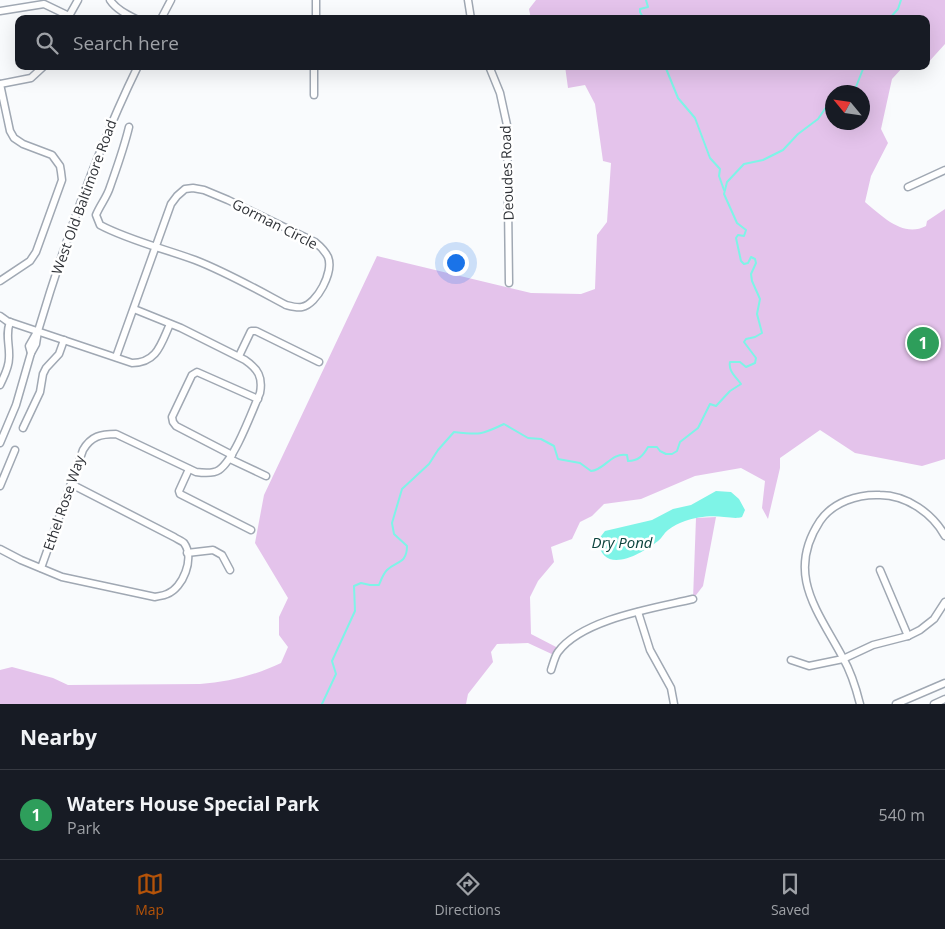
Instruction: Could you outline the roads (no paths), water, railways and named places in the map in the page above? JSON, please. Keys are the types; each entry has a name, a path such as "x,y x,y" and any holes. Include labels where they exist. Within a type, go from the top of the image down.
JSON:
{"street":[{"path":"70,15 78,0"},
{"path":"110,0 113,5 129,15"},
{"path":"163,15 171,0"},
{"path":"316,0 316,15"},
{"path":"468,0 470,15"},
{"path":"0,12 44,4 63,15"},
{"path":"0,281 30,261 36,252 62,180 60,166 52,155 23,144 14,138 10,131 0,84 31,78 40,70"},
{"name":"West Old Baltimore Road","path":"0,443 16,405 30,353 29,346 38,331 76,211 118,106 136,70"},
{"path":"314,70 314,95"},
{"name":"Deoudes Road","path":"490,70 500,93 507,125 510,283"},
{"path":"129,127 110,188 96,215 97,221 104,228 156,246"},
{"path":"908,187 945,170"},
{"name":"Gorman Circle","path":"116,357 171,204 185,189 193,188 228,200 315,242 328,258 329,269 317,297 309,304 301,307 292,306 286,305 196,261 156,246"},
{"name":"Ethel Rose Way","path":"41,568 82,450 88,442 103,434 116,434 196,472 206,474 218,471 231,457 258,399 262,383 260,374 255,367 239,356 170,324 134,310"},
{"path":"0,316 10,322 132,363 142,363 157,353 170,324"},
{"path":"0,385 8,369 7,330 10,322"},
{"path":"239,356 251,331 256,331 319,362"},
{"path":"23,428 40,392 43,374 59,354 64,340"},
{"path":"258,399 197,372 192,375 172,417 176,426 266,476"},
{"path":"0,486 16,450"},
{"path":"189,469 179,491 180,494 251,530"},
{"path":"0,549 62,577 155,597 167,594 177,587 188,566 184,544 71,484"},
{"path":"860,704 843,659 816,613 805,578 806,556 811,535 825,514 844,501 867,495 882,494 911,503 921,509 941,528 945,536"},
{"path":"187,553 213,550 222,555 230,570"},
{"path":"880,570 908,636"},
{"path":"551,670 557,652 575,635 603,622 693,599"},
{"path":"791,660 809,666 843,659 873,645 908,636 920,630 934,619 945,602"},
{"path":"638,612 650,650 671,688 674,704"},
{"path":"896,704 945,684"},
{"path":"934,704 945,699"}],"water":[{"name":"Dry Pond","path":"716,491 731,492 739,499 745,510 742,517 709,516 685,521 670,529 659,540 642,552 623,559 614,560 607,557 601,551 598,540 605,531 652,520 673,509 691,505"}],"waterway":[{"path":"642,15 640,9 648,7 646,0"},
{"path":"893,15 898,9 901,0"},
{"path":"667,70 678,98 695,118 710,158 720,169 719,176 724,190"},
{"path":"857,85 863,70"},
{"path":"322,704 336,674 332,661 355,611 354,586 361,583 379,585 387,570 405,556 407,546 394,534 392,523 402,489 429,464 438,450 454,432 480,433 504,424 528,438 541,439 554,446 558,459 580,463 591,471 600,468 617,456 627,455 628,461 637,459 648,447 657,447 666,454 672,454 677,451 680,442 698,428 710,404 716,406 730,391 741,384 731,371 730,362 740,362 746,367 755,363 756,358 744,342 746,339 762,333 757,314 760,299 751,274 756,263 755,259 751,257 748,263 744,264 741,261 736,238 738,235 744,236 746,230 737,223 724,194 727,182 744,164 763,160 783,150 798,134 818,119 825,109"}],"place":[{"name":"Waters House Special Park","path":"923,343"}]}
